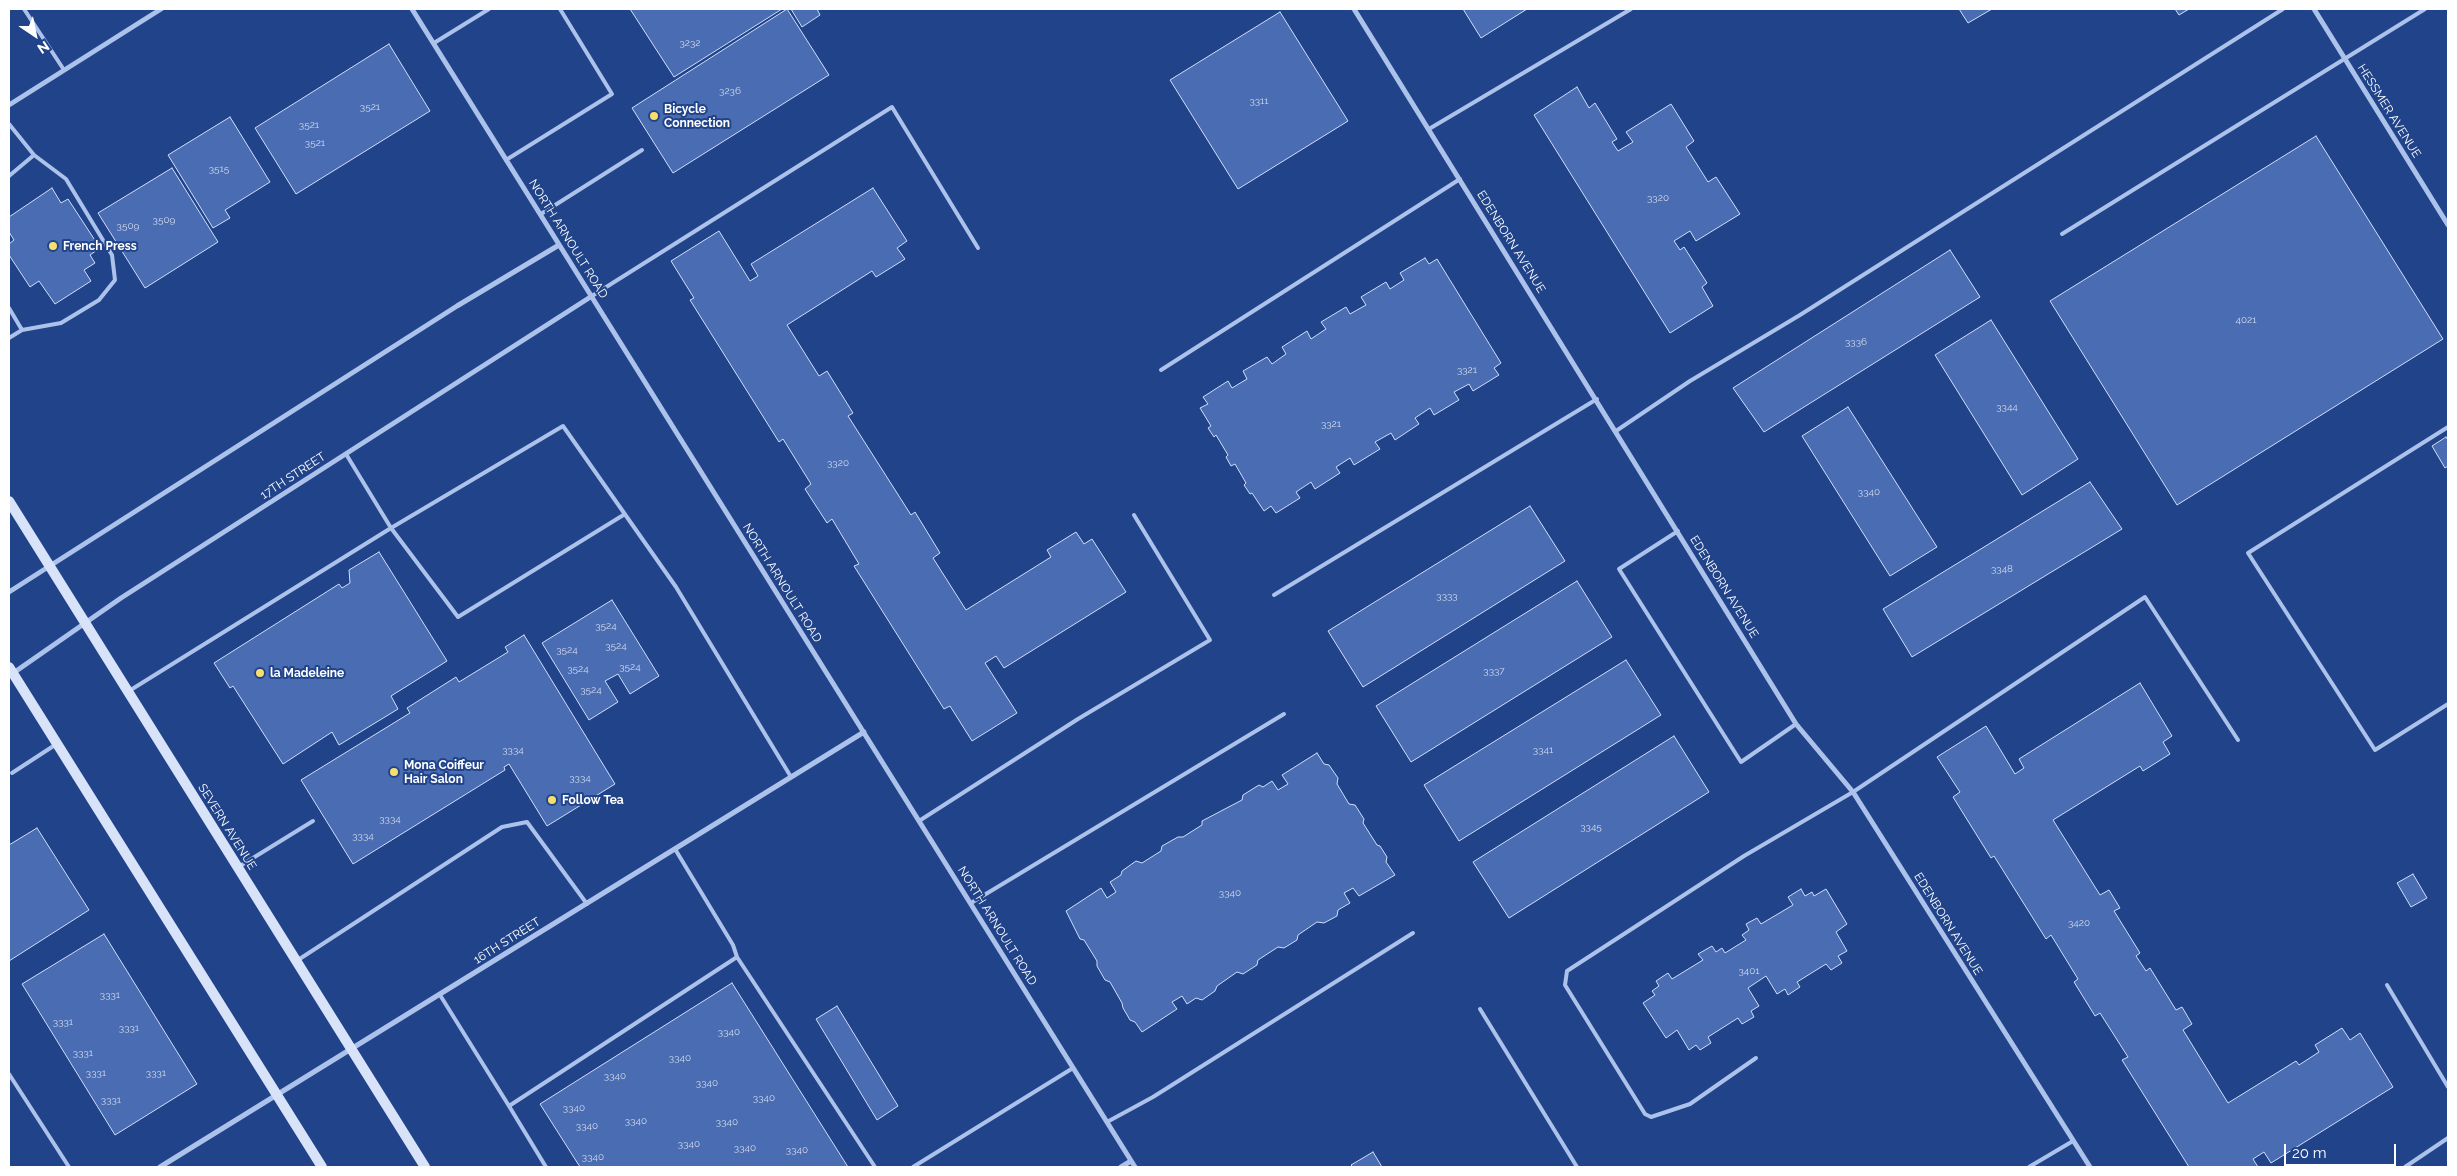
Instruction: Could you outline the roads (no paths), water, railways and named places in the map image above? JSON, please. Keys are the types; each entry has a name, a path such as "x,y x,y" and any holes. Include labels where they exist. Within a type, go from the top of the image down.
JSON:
{"street":[{"path":"9,105 162,9"},
{"name":"NORTH ARNOULT ROAD","path":"412,9 1135,1167"},
{"name":"EDENBORN AVENUE","path":"1354,9 1597,399 1796,724 1853,792 2090,1167"},
{"name":"HESSMER AVENUE","path":"2314,9 2448,224"},
{"path":"9,592 457,306 559,245"},
{"name":"17TH STREET","path":"10,672 84,622 592,296"},
{"name":"SEVERN AVENUE","path":"9,501 425,1167"},
{"path":"10,672 322,1167"},
{"name":"16TH STREET","path":"160,1167 864,732"},
{"path":"1121,1167 1131,1161"}],"lane":[{"path":"24,9 64,70"},
{"path":"434,43 490,9"},
{"path":"506,160 612,94 560,9"},
{"path":"1429,129 1631,9"},
{"path":"1616,431 1690,380 1800,315 2283,9"},
{"path":"2062,234 2426,9"},
{"path":"592,296 892,107 978,248"},
{"path":"9,124 34,156 66,179 112,255 115,280 99,300 61,323 22,330 9,338"},
{"path":"541,214 642,150"},
{"path":"9,176 34,156"},
{"path":"1161,370 1460,179"},
{"path":"9,308 22,330"},
{"path":"1274,595 1597,399"},
{"path":"128,692 391,528 563,426 676,587 792,777"},
{"path":"2448,427 2248,553 2375,750 2448,704"},
{"path":"346,454 391,528 458,617 625,514"},
{"path":"919,821 1078,719 1210,640 1134,515"},
{"path":"1678,531 1619,569 1741,762 1796,724"},
{"path":"1756,1058 1690,1104 1651,1117 1646,1114 1565,985 1567,971 1744,856 1853,792 2145,597 2238,740"},
{"path":"971,903 1284,714"},
{"path":"12,773 57,744"},
{"path":"238,867 313,820"},
{"path":"296,961 502,827 527,822 587,904"},
{"path":"675,849 734,945 737,957 875,1167"},
{"path":"1107,1122 1153,1097 1413,933"},
{"path":"510,1106 737,957"},
{"path":"2387,985 2448,1087"},
{"path":"440,995 546,1167"},
{"path":"1480,1009 1577,1167"},
{"path":"913,1167 1073,1068"},
{"path":"9,1074 69,1167"},
{"path":"2405,1167 2448,1138"},
{"path":"2030,1167 2073,1141"}],"place":[{"name":"Bicycle Connection","path":"654,116"},
{"name":"French Press","path":"53,246"},
{"name":"la Madeleine","path":"260,673"},
{"name":"Mona Coiffeur Hair Salon","path":"394,772"},
{"name":"Follow Tea","path":"552,800"}]}
